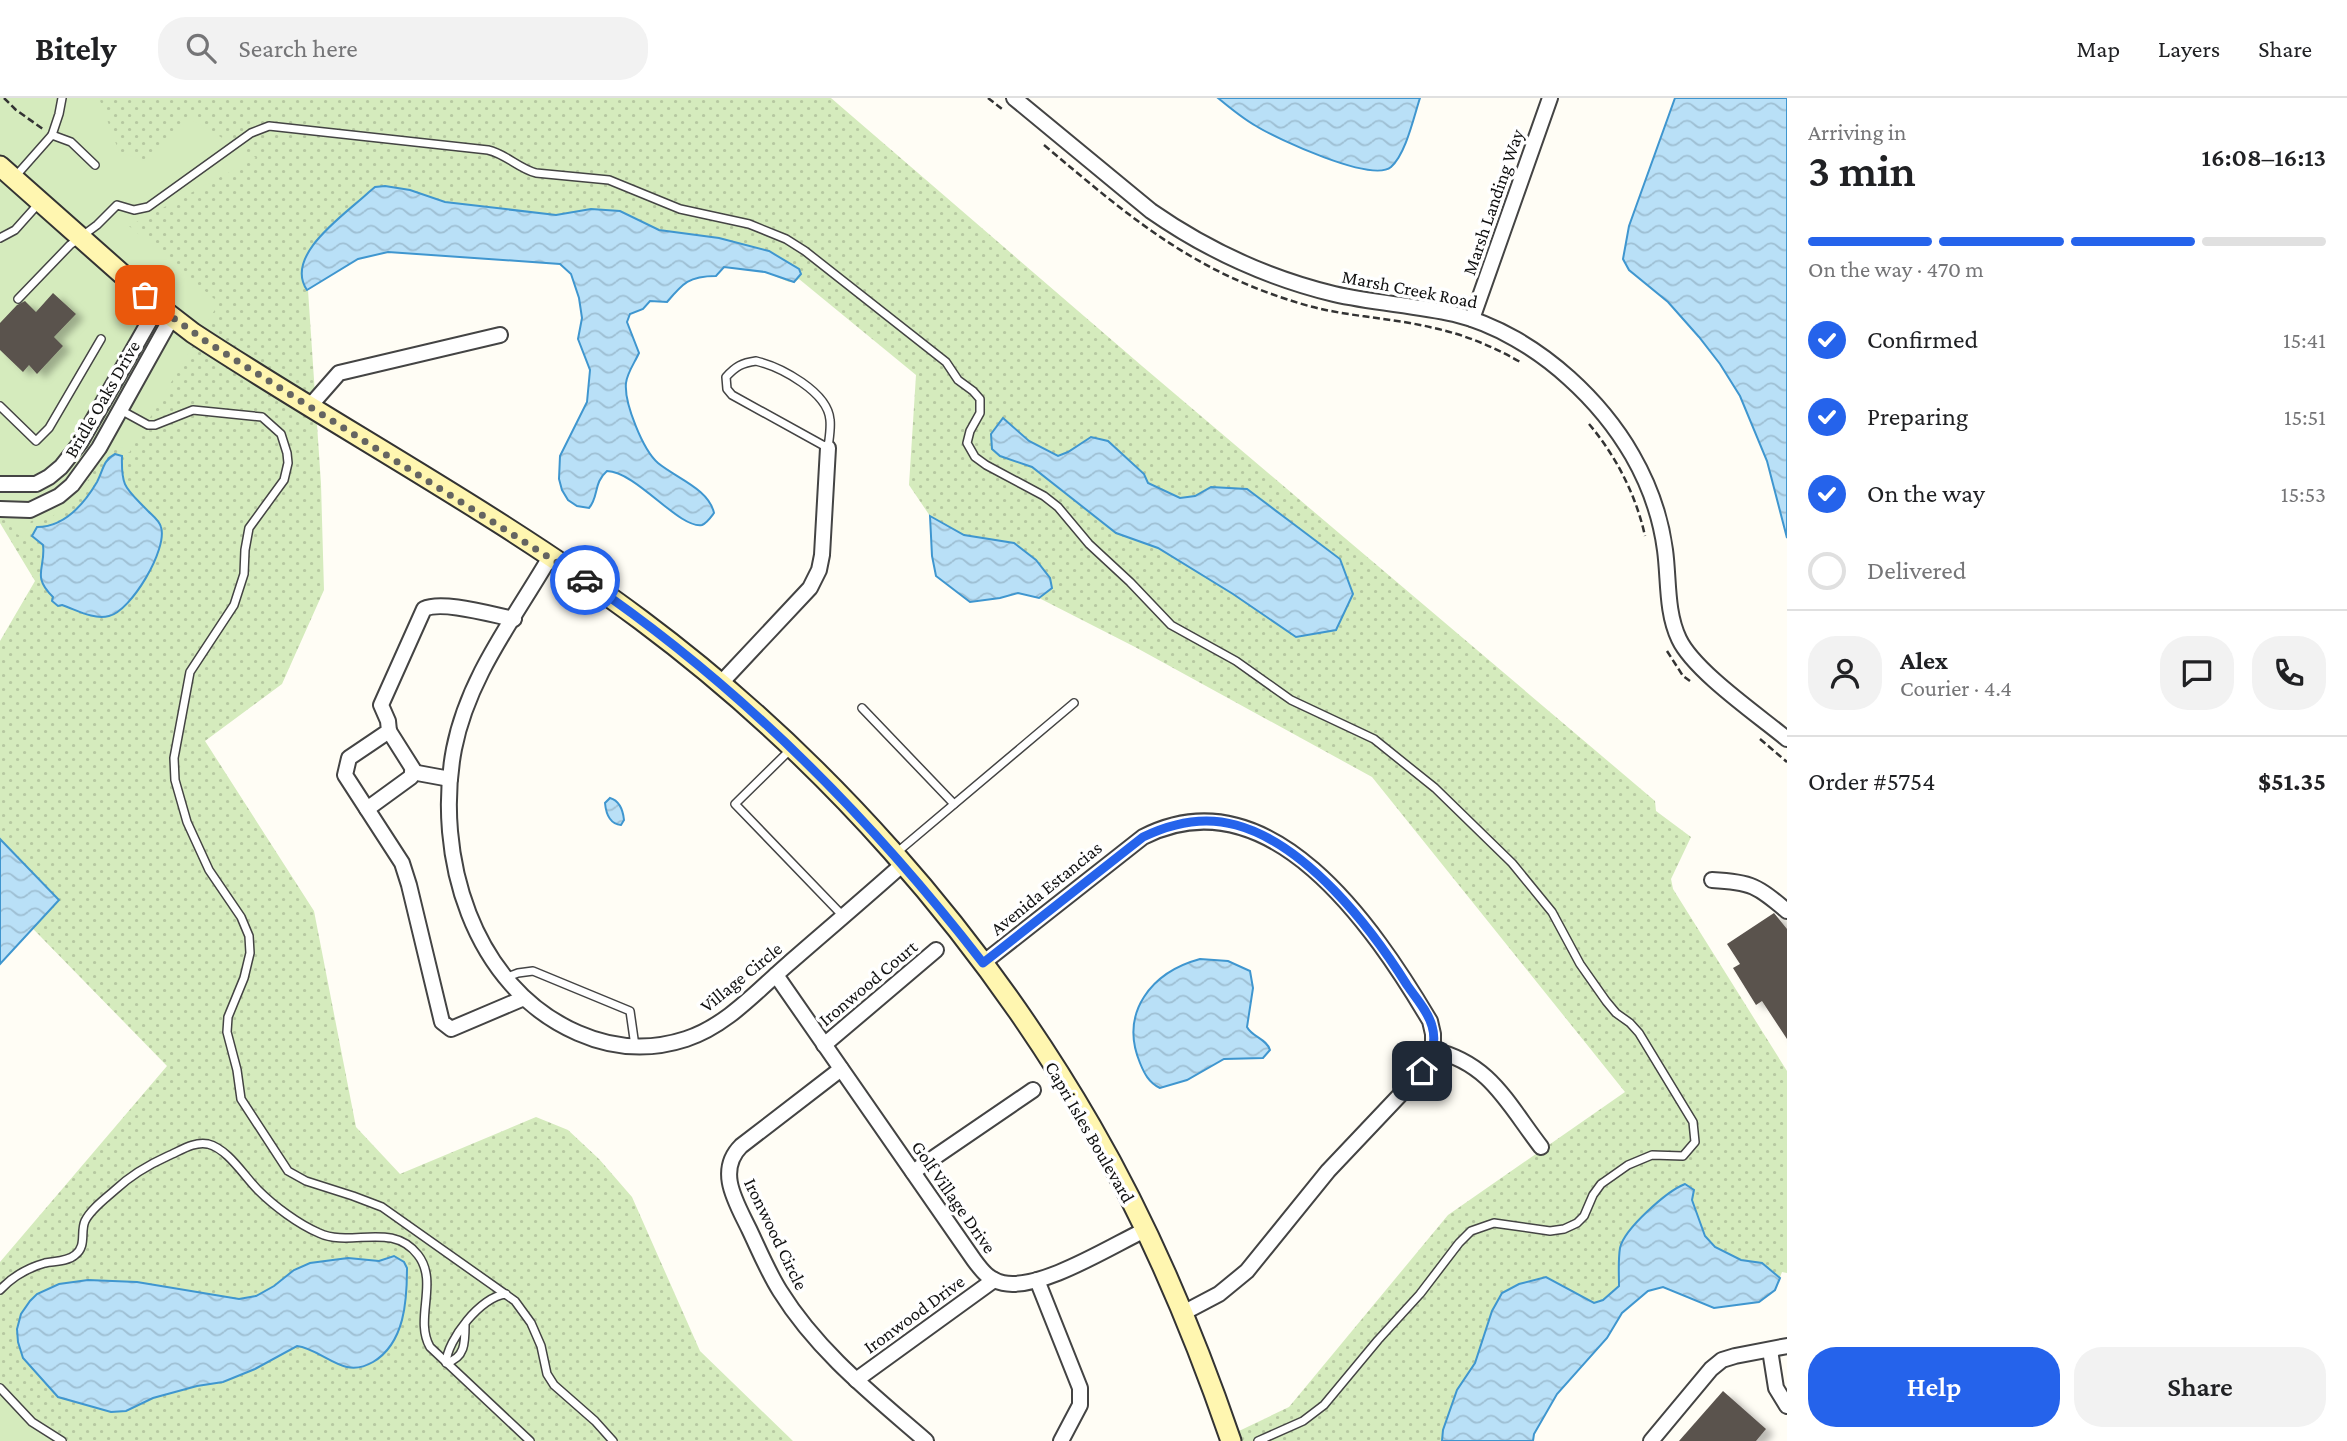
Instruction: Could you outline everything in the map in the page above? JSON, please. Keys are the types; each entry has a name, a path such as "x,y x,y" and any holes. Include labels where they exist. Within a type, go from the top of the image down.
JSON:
{"street":[{"name":"Marsh Creek Road","path":"1014,98 1151,211 1231,258 1293,283 1332,294 1434,310 1472,319 1522,342 1545,358 1592,399 1614,425 1636,463 1655,504 1665,550 1672,622 1679,641 1701,668 1787,740"},
{"name":"Marsh Landing Way","path":"1472,319 1550,98"},
{"name":"Capri Isles Boulevard","path":"7,172 165,312 310,407 550,556 645,623 720,684 791,748 899,859 983,963 1033,1034 1109,1159 1183,1312 1231,1441"},
{"name":"Bridle Oaks Drive","path":"0,484 36,484 61,467 165,312"},
{"name":"Bridle Oaks Drive","path":"0,509 30,510 59,496 72,485 99,448 165,312"},
{"path":"310,407 339,373 500,335"},
{"path":"720,684 803,597 819,570 828,448"},
{"name":"Bridle Oaks Drive","path":"49,477 59,496"},
{"name":"Village Circle","path":"550,556 481,671 472,691 455,749 450,779 450,827 457,874 472,922 484,947 505,978 524,998 547,1016 576,1032 605,1042 635,1047 669,1044 705,1031 733,1013 844,916 899,859"},
{"path":"367,809 411,777 413,769 389,731 381,705 424,609 430,606 444,607 514,619"},
{"path":"389,731 349,758 345,775 402,863 442,1022 451,1029 524,998"},
{"path":"412,772 450,779"},
{"name":"Avenida Estancias","path":"983,963 1143,837 1164,828 1193,821 1228,822 1269,838 1323,879 1348,903 1390,958 1430,1021 1433,1050"},
{"path":"1712,880 1751,884 1787,911"},
{"name":"Ironwood Court","path":"824,1045 936,950"},
{"path":"776,975 841,1069"},
{"path":"1183,1312 1219,1294 1247,1271 1335,1163 1422,1071 1433,1050 1461,1058 1488,1077 1541,1147"},
{"name":"Golf Village Drive","path":"841,1069 974,1260 994,1280 1016,1284 1037,1280 1144,1230"},
{"name":"Ironwood Circle","path":"841,1069 741,1146 730,1160 727,1174 741,1214 779,1290 816,1340 856,1380 926,1441"},
{"path":"913,1172 1033,1090"},
{"name":"Ironwood Drive","path":"856,1380 994,1280"},
{"path":"1037,1280 1080,1388 1080,1405 1061,1441"},
{"path":"1651,1441 1711,1369 1722,1360 1787,1346"},
{"path":"1770,1350 1776,1388 1787,1406"}],"lane":[{"path":"7,172 52,135 60,114 62,98"},
{"path":"18,299 70,245 117,205 134,210 148,207 251,133 261,128 280,126 488,150 507,157 528,171 549,176 609,180 680,209 749,224 805,251 947,362 958,380 980,399 980,413 968,438 971,452 986,465 1044,496 1058,507 1089,544 1130,582 1165,621 1236,661 1291,700 1374,739 1435,788 1503,852 1552,912 1580,964 1606,1001 1639,1033 1693,1122 1695,1142 1683,1156 1652,1155 1640,1158 1618,1171 1601,1184 1584,1216 1572,1226 1549,1231 1494,1223 1471,1231 1427,1287 1324,1405 1303,1421 1258,1441"},
{"path":"52,135 71,142 95,165"},
{"path":"0,238 15,230 41,202"},
{"path":"0,406 36,442 49,428 101,339"},
{"path":"756,361 769,364 803,384 817,396 831,419 828,448 732,395 727,389 726,377 744,362 756,361"},
{"path":"125,414 148,425 193,410 262,417 281,434 287,453 284,480 247,534 243,574 234,605 190,672 174,758 175,780 187,822 209,870 241,916 249,936 250,953 239,994 228,1017 227,1032 237,1070 241,1100 288,1171 306,1181 382,1207 507,1294 531,1323 541,1346 547,1374 554,1385 613,1441"},
{"path":"899,859 954,804 1074,703"},
{"path":"862,708 954,804"},
{"path":"791,748 735,804 844,916"},
{"path":"505,978 533,971 630,1011 635,1047"},
{"path":"0,1290 27,1270 75,1255 82,1246 86,1218 131,1177 192,1145 208,1144 223,1153 260,1193 319,1233 340,1240 385,1237 410,1247 419,1256 426,1277 426,1338 433,1352 530,1441"},
{"path":"446,1363 450,1345 478,1309 498,1295 507,1294"},
{"path":"446,1363 455,1360 463,1352 465,1325"},
{"path":"0,1388 41,1430 62,1441"}],"path":[{"path":"4,98 16,110 52,135"},
{"path":"988,98 1001,109"},
{"path":"1044,145 1153,234 1227,277 1311,306 1362,318 1431,327 1465,336 1530,368"},
{"path":"1585,418 1623,474 1636,505 1647,546"},
{"path":"1663,645 1683,676 1690,681"},
{"path":"1753,733 1787,762"}],"green space":[{"path":"0,98 831,98 1655,801 1656,811 1691,837 1671,879 1673,889 1787,1071 1787,1273 1782,1272 1775,1290 1759,1302 1714,1308 1663,1287 1648,1291 1622,1313 1607,1338 1557,1394 1534,1434 1533,1441 1218,1441 1289,1407 1448,1215 1625,1092 1372,777 1135,647 1039,598 1018,593 970,602 936,576 930,516 909,485 916,375 799,279 789,282 765,272 724,267 560,264 388,252 358,259 308,290 321,484 324,590 282,684 205,741 314,911 356,1127 400,1174 536,1117 568,1130 599,1159 632,1197 700,1351 793,1441 55,1441 0,1395 0,1262 167,1066 0,895 0,641 35,581 0,523"},
{"path":"0,98 99,98 119,152 145,161 192,120 256,158 129,226 219,303 203,329 164,299 0,154"},
{"path":"0,178 194,344 129,453 117,447 104,450 97,459 90,478 64,508 50,518 31,521 25,534 26,539 15,533 0,508"},
{"path":"0,1395 55,1441 0,1441"}],"water":[{"path":"1218,98 1420,98 1401,153 1391,167 1381,170 1345,164 1303,149 1251,123"},
{"path":"1675,98 1787,98 1787,538 1767,461 1740,396 1699,337 1668,302 1629,270 1623,259 1629,226"},
{"path":"375,187 410,190 445,202 556,215 591,209 620,211 659,230 719,238 769,251 799,269 801,274 794,282 765,272 724,267 716,276 699,277 687,282 667,302 650,301 643,309 630,314 627,322 639,353 626,383 628,402 636,426 652,457 706,497 714,513 707,521 702,525 693,524 631,480 607,471 600,480 589,508 577,506 568,500 562,490 559,479 560,456 587,402 590,370 578,339 582,318 579,298 571,274 560,264 388,252 358,259 307,290 302,277 303,263 310,249 333,223 369,192"},
{"path":"1003,418 1029,441 1058,456 1091,437 1108,441 1144,474 1148,483 1180,498 1195,496 1211,487 1247,489 1340,559 1353,594 1336,630 1296,637 1158,548 1116,533 1032,467 1000,456 992,449 991,434"},
{"path":"115,454 122,456 126,487 159,522 162,537 153,564 137,591 118,612 97,617 58,606 52,601 53,597 46,590 41,577 43,545 32,536 37,527 56,523 72,513 86,498 106,463"},
{"path":"930,516 964,535 1014,543 1036,560 1050,578 1052,588 1039,598 1018,593 970,602 936,576"},
{"path":"610,798 622,809 624,820 621,825 614,823 608,815 605,803"},
{"path":"0,839 59,900 0,964"},
{"path":"1200,959 1228,961 1250,971 1253,988 1247,1027 1266,1043 1270,1050 1263,1058 1224,1059 1187,1080 1160,1088 1150,1081 1140,1063 1134,1027 1137,1011 1154,984 1183,965"},
{"path":"1685,1184 1694,1190 1692,1200 1705,1236 1715,1247 1741,1260 1762,1263 1780,1278 1775,1290 1759,1302 1714,1308 1663,1287 1648,1291 1622,1313 1607,1338 1557,1394 1534,1434 1533,1441 1442,1441 1443,1430 1457,1390 1475,1363 1492,1311 1502,1293 1519,1284 1546,1277 1594,1303 1603,1300 1619,1286 1620,1248 1629,1231 1658,1202"},
{"path":"394,1256 404,1262 407,1268 402,1320 392,1344 384,1354 361,1367 350,1368 297,1346 255,1369 223,1382 153,1398 126,1411 111,1412 58,1397 23,1358 18,1342 17,1329 21,1314 30,1301 37,1294 59,1284 88,1280 137,1282 239,1299 256,1296 294,1270 310,1263 348,1258 379,1261"}],"building":[{"path":"53,293 76,314 54,337 63,346 37,374 29,365 23,372 0,350 0,323 17,305 25,301 36,312"},
{"path":"1774,913 1787,929 1787,1039 1762,1001 1756,1005 1733,968 1740,964 1727,944"},
{"path":"1723,1391 1766,1429 1756,1441 1679,1441"}],"way so far":[{"path":"145,295 207,342 585,580"}],"route":[{"path":"585,580 694,661 791,748 895,854 983,963 1143,837 1164,828 1193,821 1228,822 1259,833 1286,850 1323,879 1360,917 1430,1021 1433,1050 1422,1071"}]}
